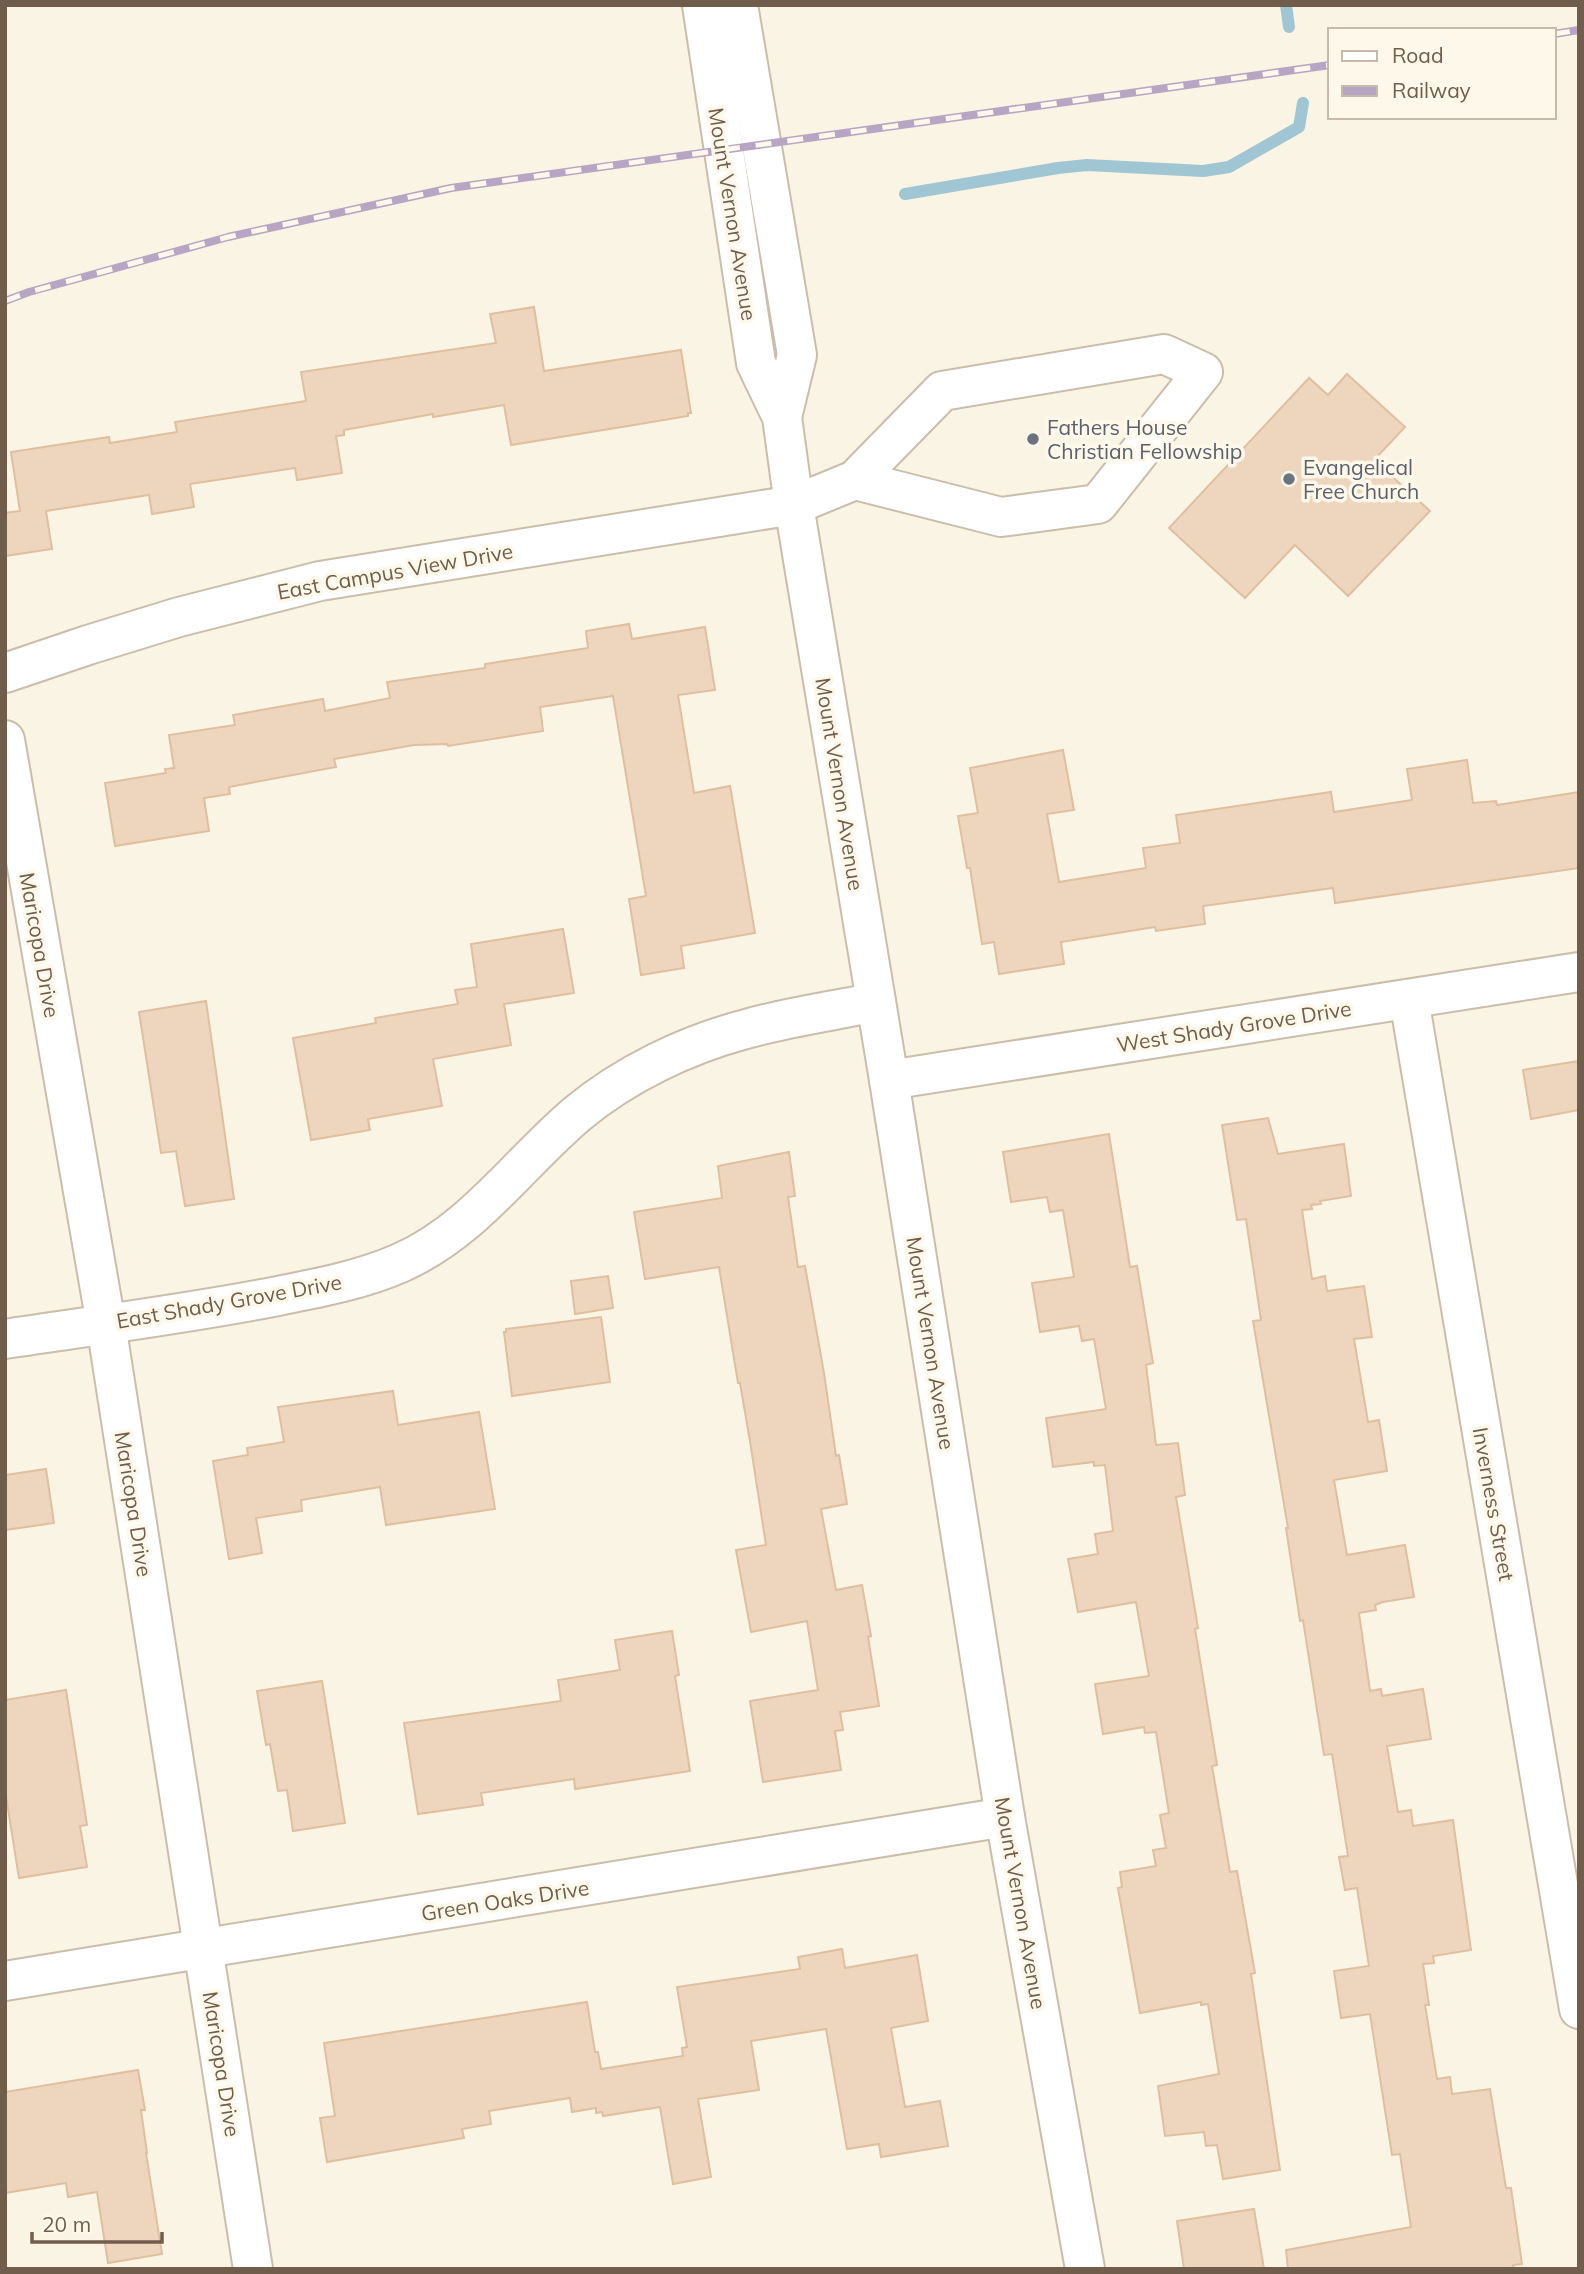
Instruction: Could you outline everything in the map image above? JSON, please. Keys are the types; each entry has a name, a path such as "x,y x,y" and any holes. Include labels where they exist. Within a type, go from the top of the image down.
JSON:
{"street":[{"name":"Mount Vernon Avenue","path":"702,5 756,363 782,417 1005,1817 1085,2269"},
{"name":"Mount Vernon Avenue","path":"738,5 797,355 782,417"},
{"path":"1164,354 1203,372 1098,504 1002,517 855,480 942,391 1164,354"},
{"name":"East Campus View Drive","path":"5,673 179,617 320,581 794,505 855,480"},
{"name":"Maricopa Drive","path":"5,740 106,1324 253,2269"},
{"name":"West Shady Grove Drive","path":"889,1080 1579,972"},
{"name":"Inverness Street","path":"1409,999 1579,2009"},
{"name":"East Shady Grove Drive","path":"5,1339 300,1292 400,1264 445,1238 480,1211 577,1114 626,1080 674,1054 746,1029 876,1002"},
{"name":"Green Oaks Drive","path":"5,1981 1005,1817"}],"building":[{"path":"534,307 544,371 681,350 691,413 688,413 688,416 511,445 504,405 344,430 344,435 336,436 342,473 297,480 295,468 190,484 194,507 152,514 149,495 46,511 52,549 5,556 5,513 20,511 11,452 109,437 110,443 177,432 175,422 306,401 301,372 496,343 490,314"},
{"path":"1347,374 1405,427 1374,460 1430,511 1348,596 1295,545 1245,598 1169,528 1309,378 1328,395"},
{"path":"629,624 632,639 705,627 715,690 678,695 694,793 730,786 755,933 681,946 684,968 641,975 629,899 646,896 613,696 540,707 543,731 448,746 414,745 334,759 336,767 229,787 230,794 204,798 209,831 115,846 105,783 166,773 165,769 174,768 169,735 235,725 233,715 323,699 325,711 390,698 387,682 485,668 485,664 588,648 586,631"},
{"path":"1063,750 1074,810 1047,814 1059,882 1146,868 1143,848 1180,843 1176,815 1331,792 1334,812 1412,800 1407,769 1467,760 1473,803 1496,801 1497,805 1579,792 1579,868 1335,903 1333,888 1203,906 1205,924 1156,931 1155,927 1061,942 1064,964 999,974 994,942 982,944 970,868 967,868 958,816 978,813 970,768"},
{"path":"563,929 574,993 504,1004 511,1045 433,1059 442,1106 368,1119 370,1130 311,1140 293,1038 376,1023 375,1018 458,1004 455,990 477,987 471,944"},
{"path":"206,1001 234,1199 185,1206 176,1151 161,1153 139,1012"},
{"path":"1579,1061 1579,1110 1531,1119 1523,1070"},
{"path":"1268,1118 1278,1154 1344,1144 1351,1196 1320,1201 1321,1204 1311,1205 1312,1209 1302,1210 1312,1279 1325,1276 1327,1291 1364,1286 1372,1337 1354,1339 1368,1422 1379,1420 1387,1471 1334,1480 1347,1555 1405,1545 1414,1597 1383,1602 1375,1605 1376,1610 1359,1613 1370,1691 1381,1689 1382,1696 1423,1689 1431,1739 1387,1746 1398,1812 1411,1810 1413,1826 1453,1820 1471,1950 1433,1956 1434,1963 1423,1964 1429,2005 1425,2005 1437,2079 1450,2077 1452,2094 1490,2089 1506,2188 1511,2188 1522,2264 1513,2265 1514,2269 1288,2269 1286,2250 1411,2227 1400,2154 1392,2155 1370,2014 1341,2018 1334,1971 1369,1966 1357,1888 1345,1890 1339,1857 1348,1856 1332,1754 1324,1755 1303,1620 1300,1621 1288,1528 1253,1321 1261,1320 1246,1219 1237,1220 1222,1125"},
{"path":"1109,1134 1130,1267 1137,1266 1153,1363 1146,1365 1156,1445 1178,1443 1185,1495 1176,1497 1217,1765 1212,1766 1230,1872 1237,1871 1255,1973 1251,1974 1280,2170 1223,2179 1217,2145 1206,2146 1204,2132 1165,2136 1158,2086 1219,2074 1208,2004 1201,2005 1201,2002 1140,2013 1118,1888 1122,1887 1120,1872 1156,1866 1153,1850 1166,1848 1160,1815 1169,1813 1156,1732 1145,1733 1144,1727 1103,1734 1095,1684 1149,1676 1136,1602 1078,1612 1068,1559 1098,1554 1095,1534 1113,1531 1105,1465 1094,1466 1094,1462 1053,1467 1046,1418 1106,1409 1094,1339 1082,1341 1079,1326 1040,1332 1032,1283 1074,1277 1063,1210 1050,1212 1047,1197 1011,1202 1003,1152"},
{"path":"789,1152 795,1196 788,1197 798,1267 805,1266 836,1456 839,1455 847,1504 821,1509 836,1590 862,1585 879,1706 840,1712 843,1730 835,1731 841,1770 763,1782 750,1701 818,1690 807,1621 751,1632 736,1550 766,1545 719,1267 645,1279 634,1212 722,1198 718,1166"},
{"path":"608,1276 613,1308 575,1314 571,1281"},
{"path":"601,1317 610,1382 512,1396 504,1332 506,1329"},
{"path":"393,1391 398,1425 479,1412 495,1509 386,1525 380,1487 301,1500 302,1511 256,1518 262,1553 229,1559 213,1461 248,1455 247,1448 284,1442 278,1407"},
{"path":"46,1469 54,1523 5,1530 5,1475"},
{"path":"672,1631 679,1675 675,1676 690,1771 575,1789 574,1779 481,1793 483,1805 418,1814 404,1723 561,1701 558,1680 620,1670 615,1640"},
{"path":"322,1681 345,1823 293,1831 287,1790 278,1791 270,1744 266,1745 257,1691"},
{"path":"66,1690 87,1825 80,1826 87,1867 19,1878 5,1790 5,1700"},
{"path":"842,1949 845,1968 917,1955 928,2021 891,2028 905,2107 940,2101 948,2146 881,2157 879,2144 847,2149 826,2029 751,2041 759,2090 698,2099 711,2177 673,2184 660,2107 603,2116 602,2112 596,2113 596,2108 572,2112 570,2098 489,2111 491,2124 462,2129 464,2138 327,2162 320,2118 335,2116 324,2043 587,2002 595,2052 598,2052 601,2069 683,2056 682,2048 687,2047 677,1987 800,1969 798,1957"},
{"path":"138,2070 145,2110 141,2110 146,2153 162,2254 108,2263 97,2192 68,2197 66,2183 5,2193 5,2092"},
{"path":"1254,2209 1264,2269 1184,2269 1177,2221"}],"waterway":[{"path":"1286,5 1289,27"},
{"path":"905,194 1087,165 1203,171 1229,167 1299,127 1303,103"}],"railway":[{"path":"1556,34 1579,30"},
{"path":"5,301 228,237 451,188 1328,65"}],"place":[{"name":"Fathers House Christian Fellowship","path":"1033,439"},
{"name":"Evangelical Free Church","path":"1289,479"}]}
